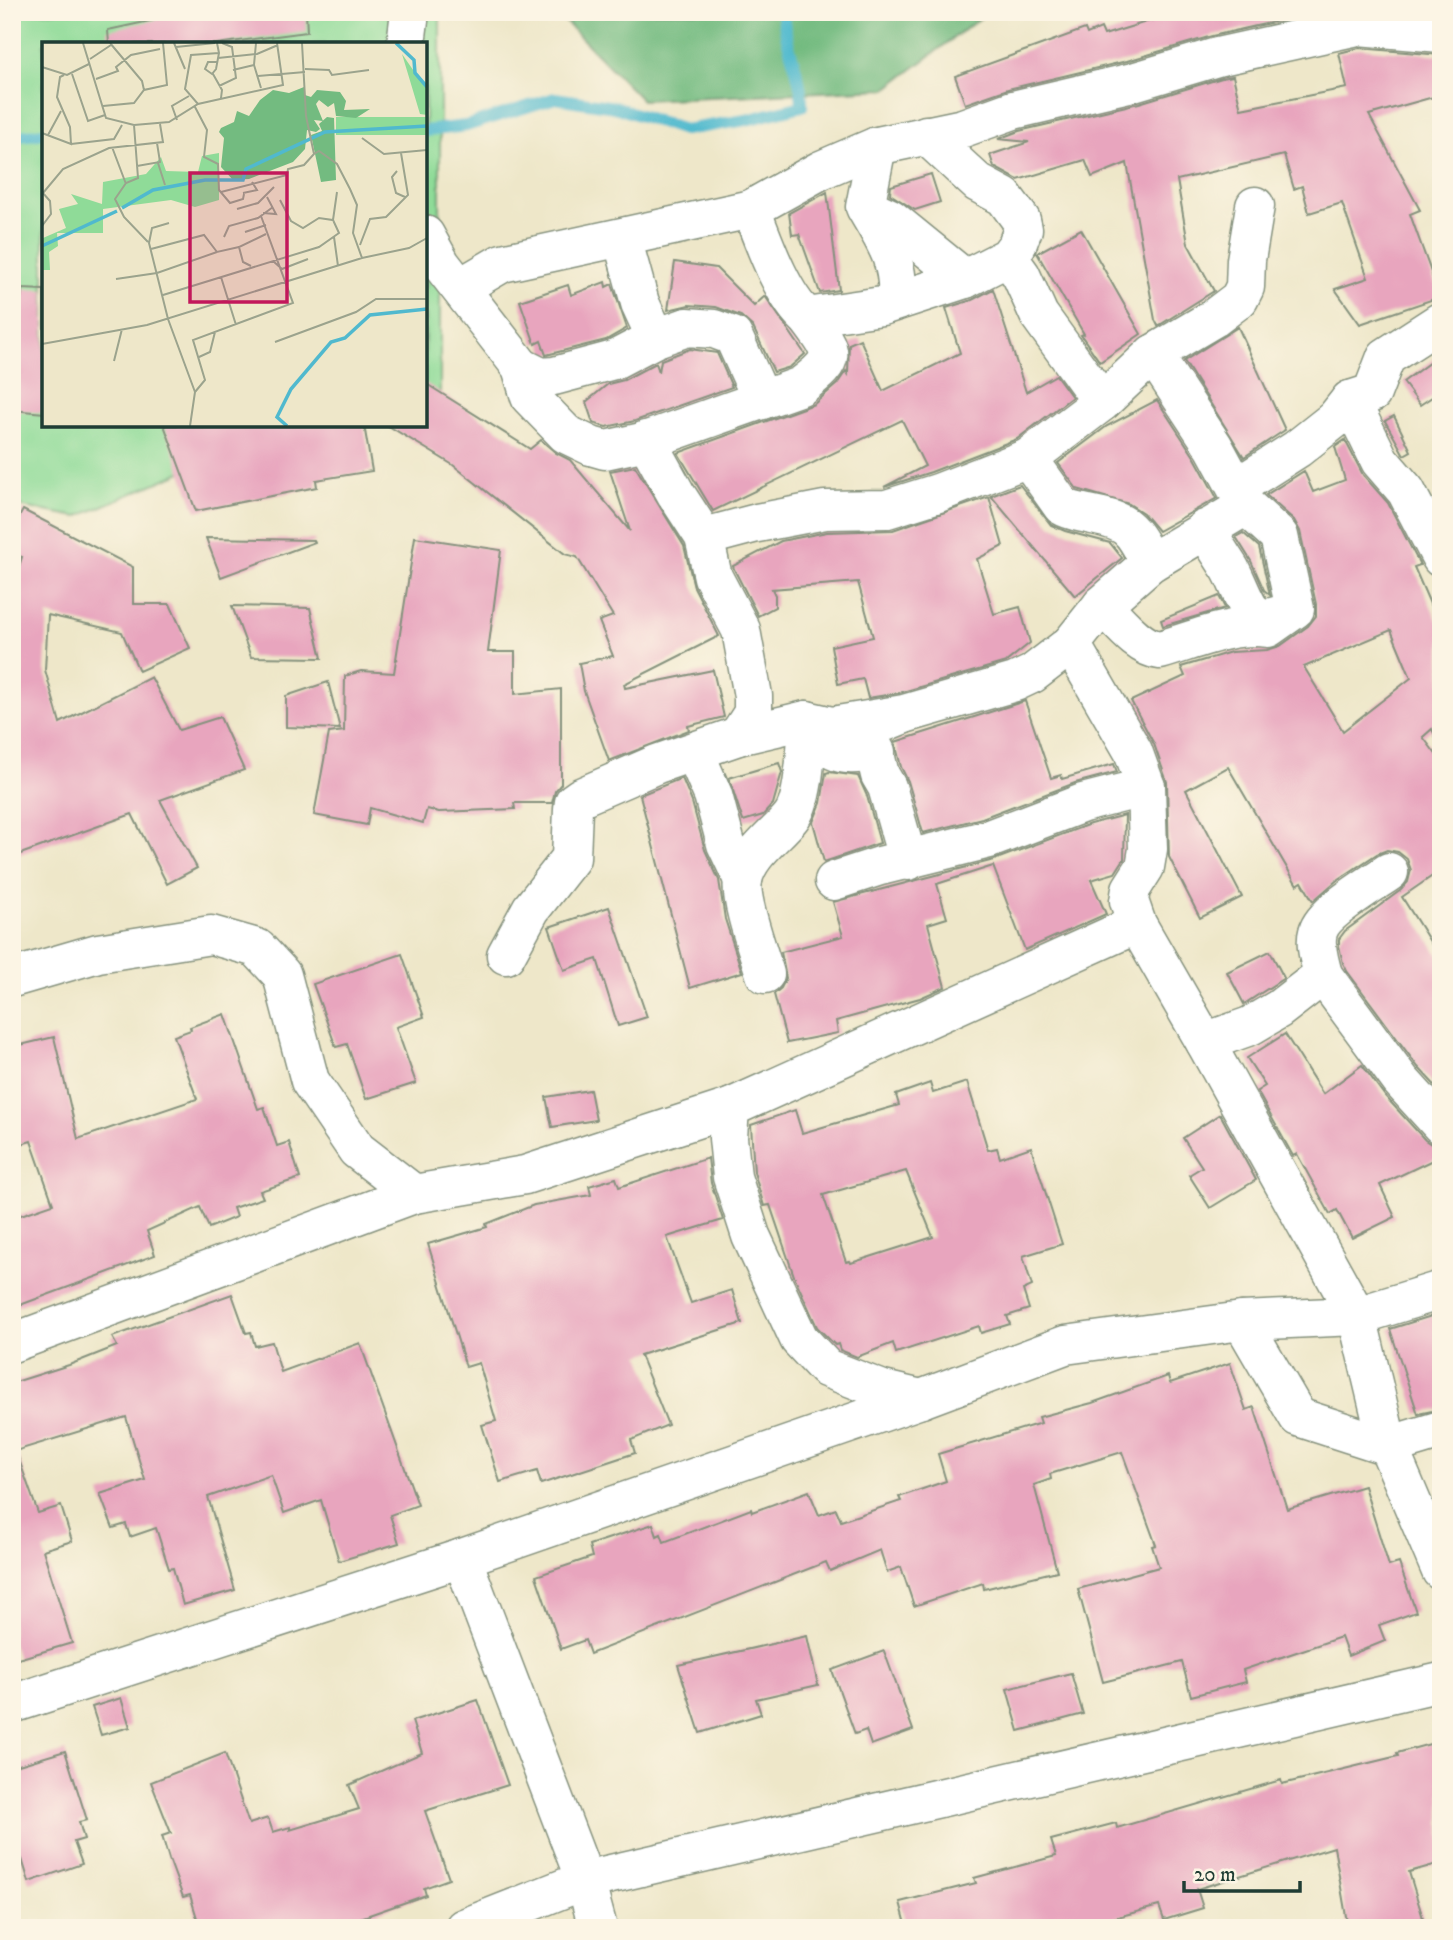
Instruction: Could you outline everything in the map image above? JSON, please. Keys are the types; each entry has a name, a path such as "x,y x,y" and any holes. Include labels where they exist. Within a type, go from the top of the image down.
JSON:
{"street":[{"path":"406,42 410,12"},
{"path":"461,287 502,263 751,209 821,170 877,146 963,128 1013,110 1133,82 1217,57 1358,26 1441,33"},
{"path":"807,317 882,306 965,279 1008,257 1017,245 1023,229 1021,220 1004,197 978,183 926,135"},
{"path":"877,146 865,207 894,258 898,281 911,296"},
{"path":"704,537 757,523 825,510 887,509 939,493 1028,458 1102,402 1153,354 1214,318 1239,299 1245,287 1246,261 1255,206"},
{"path":"865,207 890,218 965,279"},
{"path":"427,239 440,264 461,287 521,367 530,397 566,434 605,450 646,440 801,386 827,365 827,344 797,308 766,248 751,209"},
{"path":"622,238 640,303 656,338"},
{"path":"911,296 928,247"},
{"path":"1008,257 1021,275 1039,315 1102,402"},
{"path":"908,861 887,788 880,775 872,731 875,726 904,714 1015,682 1032,674 1071,644 1102,605 1150,563 1205,529 1335,419 1350,400 1372,393 1386,357 1440,322"},
{"path":"521,367 541,377 554,376 614,360 656,338 687,327 714,330 733,336 762,400"},
{"path":"1153,354 1194,416 1241,496 1279,536 1295,609"},
{"path":"1350,400 1380,461 1406,491 1441,558"},
{"path":"646,440 704,537 713,577 741,630 753,685 753,713 738,736"},
{"path":"1028,458 1062,506 1068,510 1122,524 1135,533 1150,563"},
{"path":"1205,529 1230,568 1251,611 1259,617 1272,618 1295,609"},
{"path":"1102,605 1151,649 1160,649 1227,630 1252,626 1268,628 1295,609"},
{"path":"1071,644 1133,751 1146,788 1149,849 1145,867 1131,889 1129,901 1137,924 1357,1316 1388,1446 1441,1571"},
{"path":"506,956 531,909 571,858 574,802 657,765 738,736 807,722 832,726 904,714"},
{"path":"807,722 820,742 838,753 857,755 876,752"},
{"path":"743,880 765,842 793,815 804,778 807,722"},
{"path":"695,753 713,795 726,844 743,880 744,899 765,974"},
{"path":"834,881 880,866 989,839 1083,803 1146,788"},
{"path":"1389,872 1326,917 1318,930 1316,948 1323,975 1401,1081 1441,1125"},
{"path":"12,1343 414,1194 525,1175 730,1108 1137,924"},
{"path":"12,978 98,953 211,935 257,948 282,975 310,1081 357,1150 414,1194"},
{"path":"1205,1042 1260,1020 1323,975"},
{"path":"730,1108 728,1138 732,1177 751,1236 799,1339 826,1368 883,1391 920,1399"},
{"path":"12,1704 462,1559 920,1399 1066,1345 1242,1321 1357,1316 1441,1290"},
{"path":"1242,1321 1298,1417 1388,1446 1441,1430"},
{"path":"462,1559 585,1880 598,1928"},
{"path":"464,1928 585,1880 1441,1682"}],"green space":[{"path":"12,12 440,12 440,408 427,407 427,42 42,42 42,427 286,427 77,517 12,505"},
{"path":"556,12 988,12 886,89 642,100"}],"building":[{"path":"191,12 306,12 307,32 231,42 109,42 108,30"},
{"path":"1179,12 1296,12 1296,17 1008,89 965,104 955,76 1085,29 1087,34 1101,28 1104,35"},
{"path":"1359,48 1441,55 1441,91 1437,91 1437,96 1369,115 1420,210 1410,214 1440,297 1360,324 1335,289 1368,278 1342,203 1309,213 1302,186 1294,189 1284,155 1177,180 1188,244 1214,291 1158,326 1127,163 1092,177 1085,160 1018,180 994,167 990,155 1029,142 998,139 1019,131 1139,103 1222,78 1233,76 1241,109 1347,88 1339,53"},
{"path":"931,174 940,202 915,210 890,194 891,186"},
{"path":"827,192 839,290 820,293 799,234 792,235 789,213"},
{"path":"1081,229 1141,334 1100,362 1081,335 1084,334 1037,253"},
{"path":"675,262 716,268 754,306 765,296 805,354 790,367 774,372 753,327 741,316 716,307 689,305 668,310"},
{"path":"605,282 606,287 612,284 627,328 606,340 546,355 541,341 535,344 520,301 568,285 571,295"},
{"path":"22,289 42,290 42,413 12,410 12,359 15,360"},
{"path":"993,289 1026,392 1056,375 1072,397 1017,439 884,487 925,466 902,420 713,511 678,453 814,404 837,384 846,371 848,374 849,344 860,339 883,391 960,353 946,308 972,300"},
{"path":"1238,327 1285,430 1244,457 1184,361"},
{"path":"690,349 717,353 732,387 635,421 606,427 593,423 586,402 608,384 624,380 656,363 659,372 661,360"},
{"path":"1441,354 1441,391 1420,405 1403,382"},
{"path":"427,384 530,449 541,440 556,453 570,460 630,531 610,471 635,466 684,546 694,587 719,636 624,684 625,688 713,670 724,717 688,726 689,730 609,761 584,691 579,663 613,656 599,621 613,616 577,557 565,554 453,465 390,427 427,427"},
{"path":"1157,400 1195,458 1217,498 1158,531 1143,513 1129,504 1077,489 1058,463 1107,426"},
{"path":"1394,416 1411,451 1404,455 1385,421"},
{"path":"165,427 364,427 372,471 316,480 317,487 196,511"},
{"path":"1345,440 1363,475 1388,503 1420,565 1414,567 1441,629 1441,748 1432,729 1423,737 1441,761 1441,870 1402,897 1441,959 1441,1092 1418,1067 1347,971 1339,946 1339,939 1345,931 1408,882 1411,870 1407,859 1398,852 1387,850 1377,854 1336,881 1313,901 1302,882 1297,885 1228,767 1186,790 1242,897 1200,918 1169,857 1167,782 1154,744 1131,701 1185,676 1181,667 1231,652 1267,650 1280,646 1308,626 1316,616 1316,604 1300,531 1294,520 1266,495 1304,471 1313,492 1345,480 1335,447","holes":["1391,630 1411,678 1343,731 1304,667"]},
{"path":"1020,485 1051,525 1110,543 1122,558 1075,596 991,496"},
{"path":"989,497 1003,546 977,559 994,614 1020,607 1030,643 1006,662 899,693 868,698 863,679 838,684 831,646 873,637 858,582 772,589 775,607 758,616 733,566 781,541 827,532 893,530"},
{"path":"23,510 133,567 133,604 170,604 190,648 139,671 122,632 48,615 45,670 60,723 151,677 179,730 220,717 244,770 160,800 197,868 167,884 132,814 12,857 12,589 22,557 12,554 12,530"},
{"path":"1243,533 1259,547 1270,595 1264,590 1236,537"},
{"path":"415,537 501,550 488,652 515,652 515,694 561,689 561,784 555,791 552,803 514,803 515,809 439,812 427,809 423,823 370,808 367,825 314,815 329,733 344,731 345,676 361,671 394,673"},
{"path":"206,538 314,540 315,542 221,577"},
{"path":"1219,596 1225,608 1163,626 1161,620"},
{"path":"232,606 310,608 322,658 251,657"},
{"path":"328,682 340,729 286,727 286,696"},
{"path":"1025,701 1051,778 1061,775 1062,779 1114,764 1117,772 1075,783 982,818 923,833 895,742"},
{"path":"779,763 782,772 773,804 763,815 743,821 729,778"},
{"path":"826,773 858,776 867,796 880,843 824,862 813,822 821,803"},
{"path":"682,778 692,802 705,850 719,880 725,919 742,972 690,988 640,795"},
{"path":"1125,815 1124,859 1115,873 1091,880 1106,914 1025,950 993,866 937,884 947,918 928,924 945,987 920,998 836,1021 838,1033 787,1043 774,994 786,978 781,952 843,936 833,902 994,860 1090,824"},
{"path":"609,907 647,1017 618,1026 597,959 564,970 549,927"},
{"path":"1270,951 1284,978 1244,1004 1227,972"},
{"path":"402,954 424,1017 396,1027 416,1083 366,1099 347,1044 336,1047 313,984"},
{"path":"225,1014 258,1109 264,1107 277,1146 289,1142 300,1178 260,1191 263,1198 233,1208 236,1217 209,1228 200,1207 147,1231 155,1255 12,1308 12,1218 53,1204 31,1141 12,1147 12,1047 54,1037 78,1139 197,1099 174,1036"},
{"path":"1285,1034 1323,1094 1362,1065 1385,1096 1425,1140 1434,1146 1441,1146 1441,1156 1380,1185 1395,1217 1352,1238 1337,1210 1330,1214 1297,1154 1293,1156 1257,1091 1265,1086 1247,1058"},
{"path":"967,1082 988,1150 997,1148 1000,1158 1031,1147 1062,1244 1023,1256 1032,1286 1023,1290 1029,1309 1007,1316 1010,1324 981,1333 979,1326 896,1353 893,1343 857,1357 840,1350 838,1344 835,1345 817,1327 794,1276 770,1205 764,1206 754,1172 751,1125 795,1110 802,1133 899,1105 896,1095 930,1083 933,1093","holes":["906,1171 933,1237 851,1263 846,1262 823,1195"]},
{"path":"590,1090 596,1120 552,1127 546,1097"},
{"path":"1220,1114 1256,1180 1210,1208 1189,1175 1202,1167 1183,1138"},
{"path":"708,1158 711,1183 723,1220 667,1237 691,1303 732,1290 742,1323 640,1355 668,1425 631,1440 635,1453 541,1484 537,1471 500,1482 482,1425 496,1421 479,1363 466,1367 428,1244 487,1227 486,1224 534,1205 591,1195 589,1186 616,1178 619,1187"},
{"path":"232,1294 246,1333 251,1332 255,1346 272,1342 281,1372 360,1343 418,1505 390,1515 399,1543 339,1561 321,1500 284,1513 271,1475 208,1497 235,1590 183,1605 173,1568 169,1569 156,1528 130,1537 126,1524 113,1528 100,1494 145,1480 126,1417 12,1452 12,1383 117,1346 112,1337"},
{"path":"1441,1313 1441,1409 1418,1414 1390,1329"},
{"path":"1230,1363 1246,1410 1254,1407 1287,1509 1364,1486 1389,1566 1399,1563 1416,1612 1379,1625 1385,1641 1348,1656 1341,1637 1243,1670 1246,1682 1191,1696 1182,1662 1103,1682 1078,1589 1159,1567 1152,1546 1156,1545 1122,1452 1050,1474 1051,1479 1034,1485 1057,1571 984,1589 983,1583 914,1606 901,1567 887,1572 880,1550 830,1571 826,1562 590,1654 585,1640 561,1649 536,1576 592,1557 589,1545 653,1524 657,1536 661,1534 664,1542 751,1509 752,1512 809,1491 819,1515 836,1509 841,1521 901,1501 899,1497 946,1481 938,1454 1041,1423 1039,1417 1092,1403 1168,1376 1170,1383"},
{"path":"17,1454 38,1513 61,1506 72,1541 43,1550 72,1643 18,1659 12,1641 12,1455"},
{"path":"807,1636 818,1685 756,1699 761,1714 700,1733 678,1665"},
{"path":"884,1651 913,1730 871,1745 866,1730 855,1734 832,1670"},
{"path":"1071,1673 1083,1714 1019,1731 1007,1689"},
{"path":"121,1698 130,1727 101,1735 92,1707"},
{"path":"478,1700 508,1785 425,1811 449,1879 424,1888 426,1895 332,1928 200,1928 190,1895 183,1897 169,1859 162,1836 171,1833 151,1782 225,1753 249,1824 268,1818 273,1832 290,1827 290,1830 359,1809 349,1785 422,1753 412,1721"},
{"path":"1441,1741 1441,1863 1409,1872 1426,1928 1348,1928 1334,1847 1197,1889 1203,1908 1164,1920 1159,1906 1076,1928 907,1928 900,1902 976,1883 974,1878 1056,1856 1051,1840 1116,1823 1117,1828 1281,1780 1282,1784 1398,1756 1397,1753"},
{"path":"65,1751 87,1820 79,1822 84,1839 74,1842 82,1864 29,1882 22,1859 12,1862 12,1767"}],"waterway":[{"path":"427,131 466,126 555,98 615,107 684,130 746,120 802,106 783,12"},
{"path":"12,137 42,133"}]}
